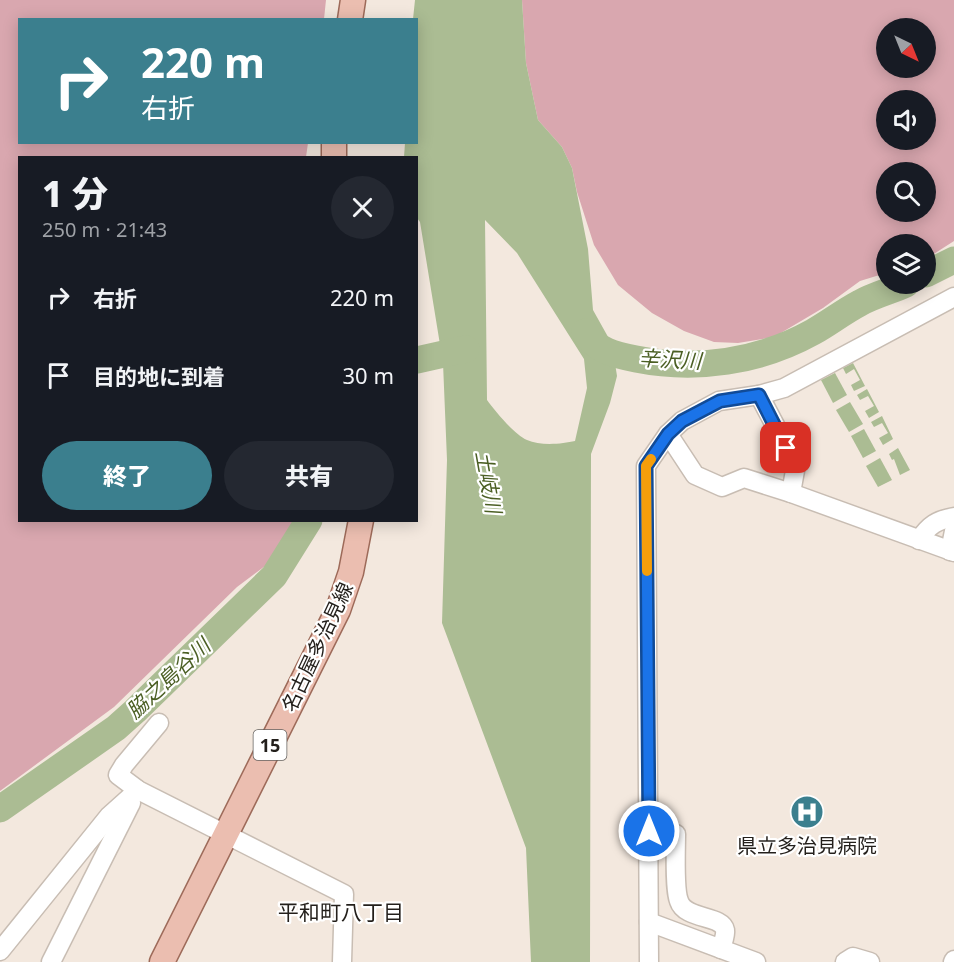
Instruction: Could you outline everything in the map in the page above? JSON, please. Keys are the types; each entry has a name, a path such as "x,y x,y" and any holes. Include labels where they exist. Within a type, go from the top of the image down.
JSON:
{"main road":[{"path":"350,18 352,0"},
{"name":"名古屋多治見線","path":"162,962 338,610 351,572 361,522"}],"street":[{"path":"649,962 646,466 668,434 682,421 720,401 759,395 784,388 954,297"},
{"path":"759,395 796,465 791,493"},
{"path":"668,434 695,475 722,487 744,478 952,552 954,531"},
{"path":"920,540 927,528 940,519 954,517"},
{"path":"159,723 124,765 118,776 138,790 344,894 342,962"},
{"path":"0,951 109,816 138,790"},
{"path":"51,962 138,790"},
{"path":"676,834 678,900 687,912 719,923 723,927 725,932 721,949"},
{"path":"650,922 756,962"},
{"path":"845,962 853,957 870,962"}],"shaded area":[{"path":"0,0 326,0 324,18 18,18 18,144 308,144 306,156 18,156 18,522 304,522 288,549 237,587 114,707 0,791"},
{"path":"522,0 954,0 954,241 936,253 936,234 876,234 876,276 860,281 823,308 774,337 738,343 714,342 684,331 652,313 618,285 594,245 572,168 562,147 538,120 526,63"}],"water":[{"name":"土岐川","path":"415,0 522,0 526,63 538,120 562,147 572,168 588,249 593,310 612,344 617,376 610,403 591,454 590,962 531,962 526,848 442,623 447,460 443,363 418,219 418,156 404,156 405,144 418,144 418,18 413,18","holes":["485,220 517,253 584,359 587,388 575,441 544,444 527,440 511,428 487,400"]},
{"path":"853,363 865,386 854,391 851,385 860,380 854,369 846,374 843,368"},
{"path":"835,373 847,395 833,403 821,380"},
{"path":"867,389 879,412 869,418 865,411 874,406 868,396 860,400 857,395"},
{"path":"850,402 863,424 849,432 836,410"},
{"path":"882,416 893,439 883,445 879,438 888,433 882,423 874,427 871,422"},
{"path":"864,429 876,451 863,458 851,436"},
{"path":"898,448 910,470 900,475 894,459 892,460 889,454"},
{"path":"880,458 892,480 878,487 866,466"}],"waterway":[{"name":"辛沢川","path":"936,269 954,260"},
{"name":"辛沢川","path":"585,332 595,344 614,354 659,363 704,364 771,351 813,332 865,300 880,294"},
{"name":"脇之島谷川","path":"418,360 466,349"},
{"name":"脇之島谷川","path":"0,809 116,728 135,711 274,576 308,522"}],"slow traffic":[{"path":"647,571 646,466 651,459"}],"place":[{"name":"県立多治見病院","path":"807,812"}],"district":[{"name":"平和町八丁目","path":"341,912"}],"route":[{"path":"649,831 646,466 668,434 682,421 720,401 759,395 786,448"}]}
